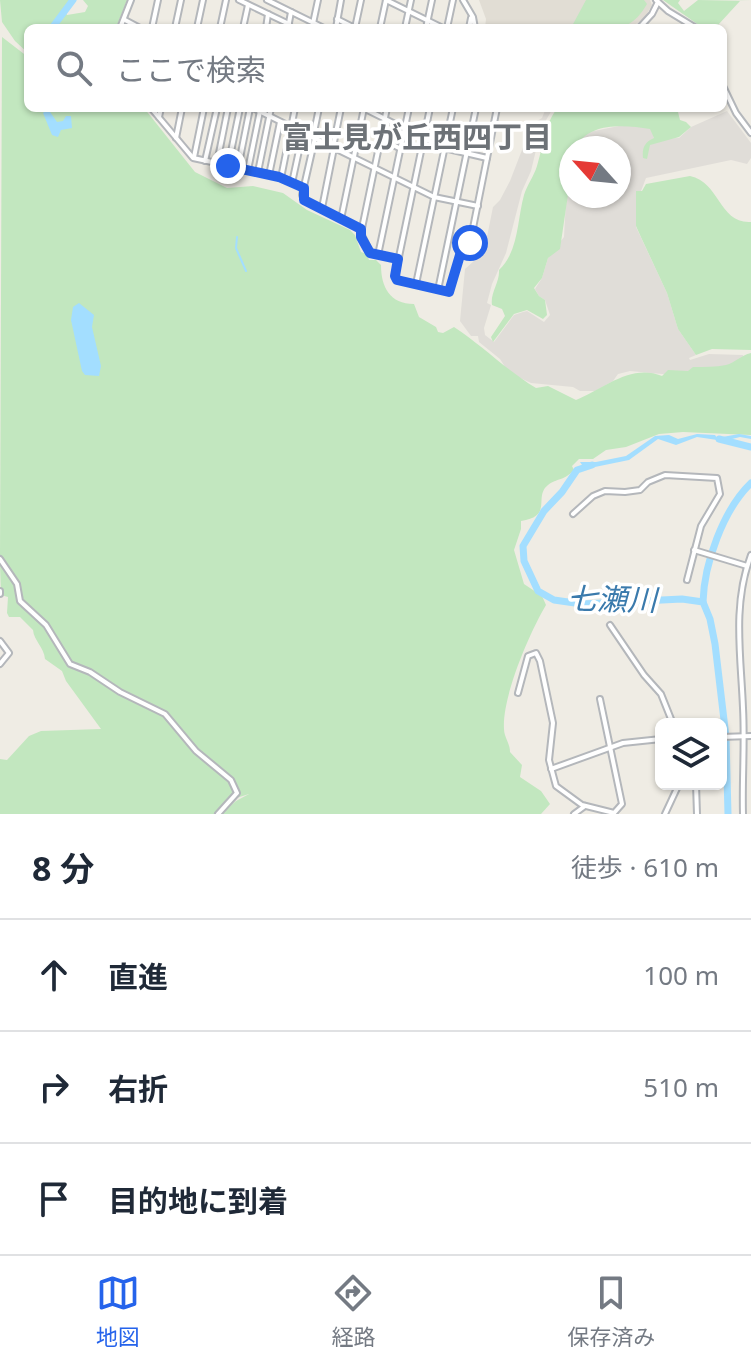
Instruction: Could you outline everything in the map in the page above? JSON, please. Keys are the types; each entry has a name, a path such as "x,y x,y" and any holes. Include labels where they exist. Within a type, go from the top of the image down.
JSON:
{"street":[{"path":"122,24 131,0"},
{"path":"153,24 158,0"},
{"path":"176,24 181,0"},
{"path":"198,24 203,0"},
{"path":"221,24 226,0"},
{"path":"239,0 285,24"},
{"path":"267,0 311,24"},
{"path":"313,24 318,0"},
{"path":"336,24 341,0"},
{"path":"356,24 361,0"},
{"path":"381,24 386,0 436,24"},
{"path":"406,24 411,0"},
{"path":"427,24 432,0"},
{"path":"446,24 453,0"},
{"path":"463,0 472,16 472,24"},
{"path":"643,24 658,1 690,24"},
{"path":"244,24 248,5"},
{"path":"288,24 291,12"},
{"path":"267,24 268,14"},
{"path":"337,19 347,24"},
{"path":"124,20 132,24"},
{"path":"727,94 751,133"},
{"path":"155,112 193,158 281,178 304,188"},
{"path":"159,117 160,112"},
{"path":"176,138 181,112"},
{"path":"193,158 203,112"},
{"path":"205,161 216,112"},
{"path":"217,163 227,112"},
{"path":"228,166 239,112"},
{"path":"238,168 251,112"},
{"path":"248,170 260,112"},
{"path":"262,112 434,197 478,206"},
{"path":"258,172 270,112"},
{"path":"281,178 294,112"},
{"path":"318,112 304,200 361,229"},
{"path":"322,209 340,112"},
{"path":"341,219 362,112"},
{"path":"371,112 444,148 487,158"},
{"path":"386,112 361,237 369,252 398,259"},
{"path":"378,255 408,112"},
{"path":"429,112 396,279 448,292 452,290 460,255 470,243 496,112"},
{"path":"416,284 452,112"},
{"path":"438,290 475,112"},
{"path":"269,175 280,121"},
{"path":"292,183 303,132"},
{"path":"380,138 401,149"},
{"path":"573,514 593,496 605,491 640,490 648,482 665,475 717,478 720,494 701,526 687,580"},
{"path":"694,550 747,566"},
{"path":"743,814 738,619 750,558"},
{"path":"0,559 17,584 20,601 46,625 70,664 158,709 199,754 231,780 237,793 218,814"},
{"path":"610,625 661,694 671,718"},
{"path":"0,641 9,653 0,664"},
{"path":"518,693 525,661 536,653 553,723 549,753 557,788 585,806 614,813 622,804 600,699"},
{"path":"727,737 751,736"},
{"path":"551,769 634,740 655,739"},
{"path":"665,814 676,790"},
{"path":"696,790 697,814"},
{"path":"574,814 585,806"}],"shaded area":[{"path":"479,0 650,0 652,5 636,24 485,24"},
{"path":"727,111 751,143 751,158 747,164 731,160 646,178 641,191 636,192 636,227 667,293 678,329 696,355 690,360 709,354 743,355 742,371 662,374 630,371 618,374 613,381 595,391 580,391 573,387 531,383 509,373 500,359 479,342 478,336 471,336 460,321 465,269 484,252 493,207 510,181 532,124 542,118 544,112 551,112 541,129 506,253 492,284 485,335 494,342 514,315 523,312 527,311 544,322 550,315 545,300 535,289 548,258 564,237 566,208 631,208 631,136 582,136 584,133 624,125 653,128 654,139 679,138 691,127"}],"green space":[{"path":"0,0 70,0 64,9 67,15 85,12 88,6 83,0 127,0 118,24 24,24 24,49 2,22"},
{"path":"586,0 644,0 647,4 640,15 628,24 573,24"},
{"path":"663,0 680,0 678,3 684,11 698,0 751,1 740,1 719,24 697,24"},
{"path":"2,37 24,54 24,112 147,112 195,172 227,188 253,186 283,193 307,210 350,230 361,252 381,265 388,293 399,301 414,304 419,317 436,327 438,332 443,333 454,327 536,388 548,386 576,400 628,375 651,373 662,376 668,370 688,371 693,367 726,365 751,353 751,435 659,434 626,447 606,450 593,459 579,459 572,466 574,470 570,474 544,490 537,515 521,521 514,550 524,584 542,596 546,605 512,682 504,729 510,752 522,765 520,777 541,791 550,804 541,814 221,814 249,794 227,801 216,814 0,814 0,759 7,760 29,736 41,731 101,729 62,671 45,659 33,630 20,617 9,617 8,597 1,595 0,565 4,561 0,556"},
{"path":"555,112 678,112 680,120 691,127 679,137 650,145 647,159 643,158 643,149 654,138 650,129 618,126 587,136 559,136 559,208 566,208 560,249 548,258 542,278 534,288 545,300 547,315 543,319 527,310 514,314 493,342 491,337 505,316 502,309 492,305 492,296 499,270 514,245 524,195 537,166 546,130"},
{"path":"690,176 708,186 732,216 751,222 751,350 712,349 696,355 678,329 667,293 636,226 636,191 642,191 646,184"}],"water":[{"path":"50,112 57,122 71,116 72,128 61,130 58,137 52,135 43,113"},
{"path":"79,303 94,315 92,327 101,366 99,376 85,375 82,371 71,320 73,307"},
{"path":"697,434 715,435 717,438 739,434 751,436 751,439 740,437 724,441 697,437 676,445 658,439 629,460 585,469 580,462 626,456 655,436 669,435 678,439"}],"waterway":[{"path":"55,24 73,0"},
{"path":"237,237 236,248 246,271"},
{"name":"七瀬川","path":"719,439 751,447"},
{"name":"七瀬川","path":"592,465 577,470 544,511 523,546 524,561 538,591 554,600 582,604 682,599 703,602 715,644 726,737 728,814"},
{"path":"703,602 707,571 717,538 732,508 751,483"}],"district":[{"name":"富士見が丘西四丁目","path":"417,138"}],"route":[{"path":"228,166 279,177 304,188 304,200 361,229 361,237 370,253 398,259 397,280 449,292 460,255 470,243"}]}
